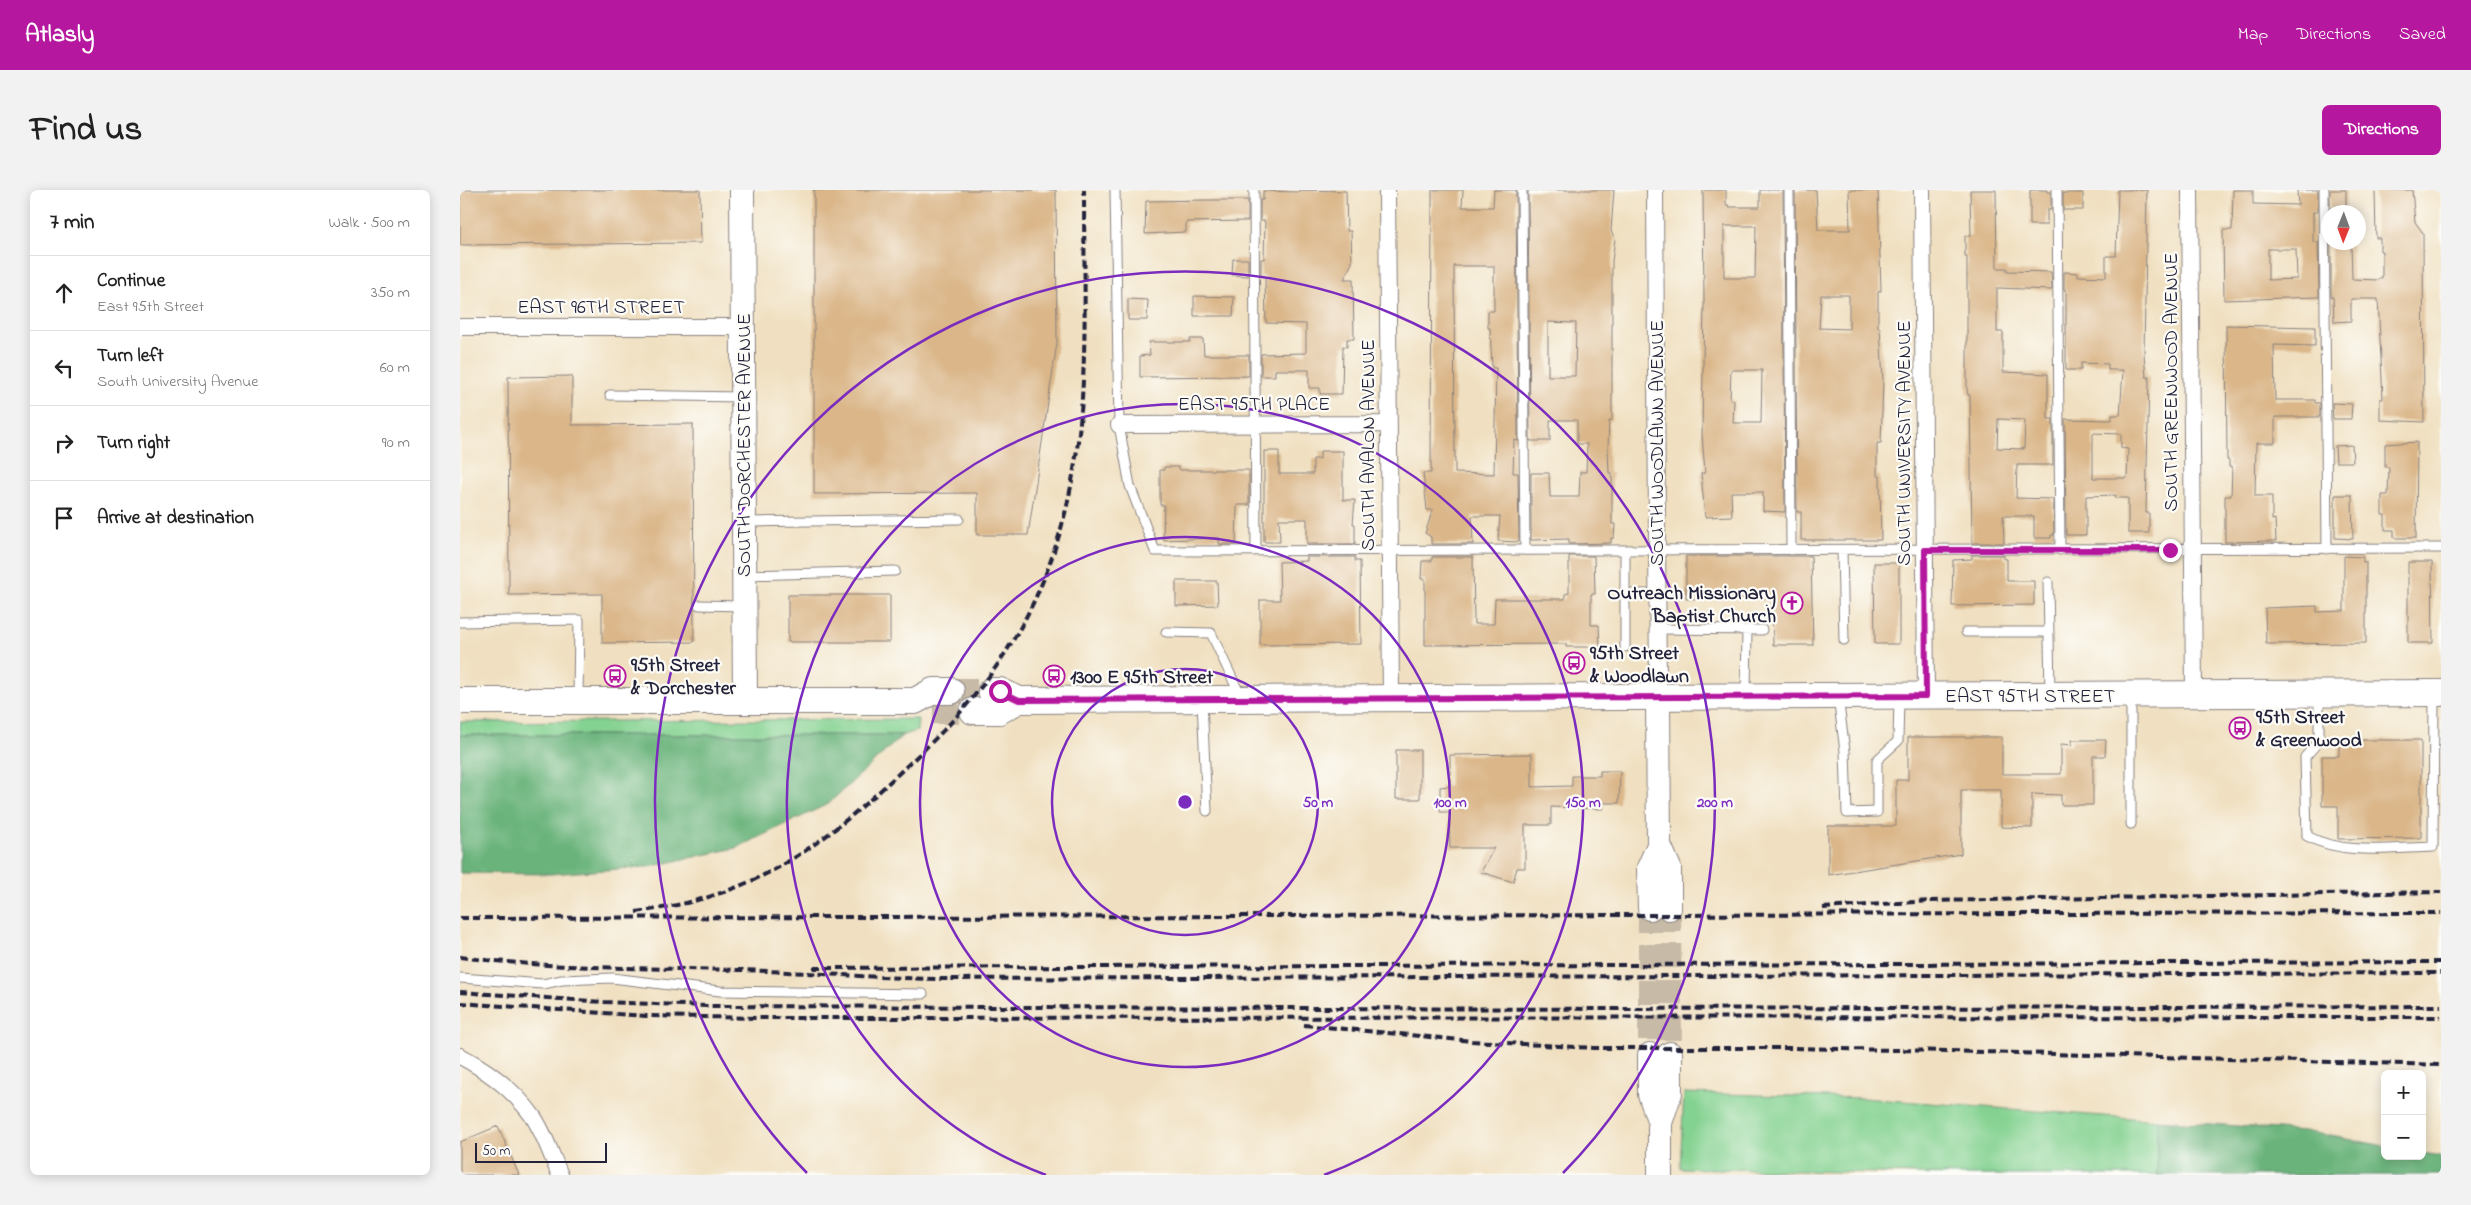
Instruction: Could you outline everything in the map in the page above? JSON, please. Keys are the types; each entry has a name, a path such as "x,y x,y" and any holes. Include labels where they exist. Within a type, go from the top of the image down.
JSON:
{"main road":[{"path":"460,701 745,701 924,706 933,691 950,691"},
{"name":"EAST 95TH STREET","path":"991,691 1000,691 1019,700 2438,693"},
{"name":"EAST 95TH STREET","path":"973,711 999,711 1019,700"}],"street":[{"name":"SOUTH DORCHESTER AVENUE","path":"742,190 745,701"},
{"name":"SOUTH AVALON AVENUE","path":"1386,190 1391,699"},
{"name":"SOUTH WOODLAWN AVENUE","path":"1655,190 1659,845 1669,868 1660,908"},
{"name":"SOUTH UNIVERSITY AVENUE","path":"1922,190 1926,696"},
{"name":"SOUTH GREENWOOD AVENUE","path":"2190,190 2194,694"},
{"name":"EAST 96TH STREET","path":"460,327 742,327"},
{"name":"EAST 95TH PLACE","path":"1119,425 1388,424"},
{"path":"1660,1054 1650,1094 1660,1123 1660,1175"},
{"path":"460,1056 486,1070 512,1092 534,1119 560,1175"}],"lane":[{"path":"1115,190 1119,425 1130,486 1155,552 2441,548"},
{"path":"1254,190 1256,551"},
{"path":"1522,190 1525,550"},
{"path":"1789,190 1791,550"},
{"path":"2057,190 2060,550"},
{"path":"2324,190 2327,549"},
{"path":"610,395 743,397"},
{"path":"744,522 959,519"},
{"path":"1625,550 1625,647"},
{"path":"1842,550 1844,640"},
{"path":"744,575 895,571"},
{"path":"2048,582 2050,695"},
{"path":"1625,594 1657,594"},
{"path":"699,605 745,606"},
{"path":"460,622 579,620 578,700"},
{"path":"1658,629 1762,630"},
{"path":"1746,697 1747,630"},
{"path":"1166,632 1211,633 1243,700"},
{"path":"1966,632 2049,632"},
{"path":"2320,694 2318,741 2305,757 2307,836 2340,848 2433,847 2438,693"},
{"path":"2131,695 2131,824"},
{"path":"1838,697 1845,751 1847,813 1877,812 1877,760 1898,741 1899,696"},
{"path":"1202,700 1207,811"},
{"path":"460,978 543,984 562,980 612,978 720,991 923,994"}],"green space":[{"path":"918,719 917,731 903,735 460,735 460,722"},
{"path":"460,735 903,735 828,804 736,848 647,867 550,874 460,873"},
{"path":"1684,1093 1862,1098 2157,1120 2157,1175 1960,1175 1680,1168"},
{"path":"2157,1120 2304,1131 2381,1145 2381,1160 2426,1160 2426,1154 2441,1156 2441,1175 2157,1175"}],"building":[{"path":"460,190 700,190 701,243 460,245"},
{"path":"814,190 1056,190 1057,343 1028,535 977,535 977,493 814,494"},
{"path":"1299,190 1346,191 1347,231 1351,231 1352,263 1344,279 1353,279 1354,339 1347,339 1347,347 1343,346 1342,394 1320,394 1320,388 1309,388 1309,370 1275,370 1275,376 1261,376 1261,354 1306,353 1306,324 1266,323 1265,276 1261,276 1261,259 1264,259 1265,221 1260,221 1260,200 1263,200 1263,191 1299,192"},
{"path":"1432,190 1463,190 1462,207 1493,207 1494,190 1516,190 1518,441 1514,440 1513,473 1518,473 1519,540 1516,542 1498,541 1500,516 1472,516 1473,544 1431,544 1431,537 1425,533 1433,510 1427,510 1423,473 1431,473","holes":["1454,266 1494,266 1494,311 1488,311 1492,368 1496,368 1494,474 1455,473"]},
{"path":"1528,190 1614,190 1611,231 1615,239 1612,261 1612,420 1609,421 1608,448 1609,473 1612,473 1612,524 1615,524 1614,538 1611,538 1611,543 1569,544 1569,539 1531,540 1531,473 1549,473 1550,497 1579,497 1580,472 1586,472 1587,444 1577,444 1577,420 1550,420 1550,441 1530,441","holes":["1548,322 1576,323 1575,376 1548,376"]},
{"path":"1703,190 1726,190 1726,205 1729,205 1729,207 1760,207 1760,190 1783,190 1785,512 1763,511 1763,492 1731,492 1732,516 1705,517 1701,473 1705,473 1702,434","holes":["1724,226 1756,226 1755,278 1724,278","1731,370 1762,370 1761,423 1733,423 1734,400 1730,400"]},
{"path":"1795,190 1816,190 1818,230 1850,230 1849,190 1878,190 1881,291 1878,292 1878,328 1880,328 1883,380 1881,443 1877,443 1877,476 1880,476 1881,540 1801,540 1801,512 1797,512","holes":["1821,295 1849,295 1849,329 1819,328"]},
{"path":"1970,190 1996,190 1997,268 2007,268 2007,271 2051,272 2052,290 1997,288 1997,332 2003,332 2003,372 2048,374 2048,419 2053,419 2053,465 2017,465 2016,498 2053,499 2054,535 2051,535 2051,538 2034,538 2034,516 2003,516 2004,543 1972,543 1970,395 1968,395 1967,389 1967,257 1965,257 1965,236 1971,236","holes":["1998,419 2025,420 2024,449 1997,448"]},
{"path":"2030,190 2047,190 2047,192 2051,192 2051,210 2047,210 2047,225 2030,225"},
{"path":"2118,190 2147,190 2144,354 2146,377 2149,377 2146,513 2149,513 2149,533 2128,533 2128,498 2115,498 2116,495 2086,496 2086,535 2066,535 2065,419 2112,420 2112,415 2120,415 2123,370 2108,370 2108,364 2081,363 2081,370 2066,370 2066,290 2064,290 2064,272 2078,273 2078,276 2106,277 2106,256 2116,256","holes":["2093,433 2121,434 2121,448 2128,449 2127,478 2093,478"]},
{"path":"2233,190 2253,190 2253,204 2298,205 2297,190 2318,190 2318,212 2313,212 2313,242 2318,242 2319,297 2224,300 2223,230 2232,230","holes":["2268,249 2296,249 2297,279 2268,280"]},
{"path":"2330,190 2346,190 2346,205 2330,205"},
{"path":"2375,190 2412,190 2415,222 2423,233 2424,422 2380,420 2380,399 2383,399 2378,299 2351,299 2351,321 2334,322 2333,297 2331,297 2331,250 2351,250 2352,279 2379,280 2379,278 2382,278 2382,251 2380,251 2380,238 2376,238"},
{"path":"2063,193 2083,193 2083,210 2063,210"},
{"path":"1248,200 1248,221 1186,222 1186,232 1145,234 1146,201"},
{"path":"1233,259 1248,259 1248,276 1232,275"},
{"path":"1194,296 1234,297 1233,316 1194,316"},
{"path":"1128,299 1148,300 1147,320 1128,320"},
{"path":"2226,325 2315,327 2315,346 2274,345 2275,400 2315,400 2315,403 2320,403 2320,417 2275,417 2275,443 2256,443 2255,496 2272,496 2272,520 2275,519 2276,541 2225,542 2225,496 2231,496 2232,467 2229,467 2229,460 2227,460"},
{"path":"1190,339 1203,339 1204,355 1249,355 1249,376 1140,377 1140,356 1150,355 1149,342 1190,342"},
{"path":"572,376 572,425 693,424 694,642 602,643 602,594 509,595 508,377"},
{"path":"2332,403 2352,404 2351,419 2333,419"},
{"path":"2417,442 2416,538 2394,538 2394,530 2385,530 2385,515 2382,515 2382,495 2388,495 2389,467 2385,467 2385,444"},
{"path":"2352,445 2353,462 2336,462 2335,446"},
{"path":"1264,451 1279,451 1279,474 1313,474 1313,459 1320,459 1320,451 1343,451 1343,500 1355,500 1353,524 1355,524 1355,544 1307,544 1307,519 1279,519 1280,542 1264,542"},
{"path":"1164,467 1178,467 1180,470 1249,470 1249,505 1237,505 1236,544 1219,544 1219,538 1163,540 1164,505 1160,505 1160,470 1164,470"},
{"path":"2335,495 2352,495 2353,539 2335,538"},
{"path":"1972,555 2004,555 2004,559 2007,559 2007,581 2034,581 2034,605 1952,606 1953,560 1972,559"},
{"path":"1569,556 1594,556 1595,594 1591,594 1591,625 1599,625 1600,647 1566,647 1566,644 1425,645 1425,579 1421,579 1422,561 1432,561 1432,557 1473,557 1474,624 1494,624 1495,599 1565,599 1565,594 1569,593"},
{"path":"1686,556 1811,556 1813,645 1773,645 1772,598 1686,599"},
{"path":"2344,556 2363,557 2363,562 2366,562 2366,643 2266,644 2265,608 2317,606 2317,612 2344,611"},
{"path":"1307,557 1355,557 1355,561 1360,561 1361,644 1260,645 1260,600 1280,600 1279,562 1307,561"},
{"path":"2408,562 2432,562 2433,643 2408,643"},
{"path":"1874,563 1899,563 1899,644 1875,644"},
{"path":"1176,581 1217,581 1218,605 1176,606"},
{"path":"788,595 890,595 890,642 788,642"},
{"path":"1908,737 2002,737 2002,774 2061,774 2061,744 2072,745 2072,740 2106,740 2105,756 2093,756 2093,805 2061,805 2061,795 2032,794 2032,828 2001,827 2001,790 1961,790 1961,854 1828,875 1828,826 1896,826 1896,780 1908,780"},
{"path":"2339,740 2421,740 2421,838 2338,839 2338,806 2322,806 2322,756 2339,756"},
{"path":"1396,750 1420,750 1420,799 1396,799"},
{"path":"1532,754 1532,787 1572,786 1572,776 1600,776 1600,771 1620,771 1619,803 1603,803 1603,809 1551,807 1551,825 1525,825 1525,868 1517,868 1513,882 1481,872 1494,848 1450,848 1449,812 1440,812 1440,787 1450,786 1450,755"},
{"path":"498,1126 519,1175 460,1175 460,1142"}],"tunnel":[{"path":"951,691 991,691"},
{"path":"933,711 973,711"},
{"path":"1650,908 1650,1055"},
{"path":"1669,908 1670,1054"}],"railway":[{"path":"636,912 674,906 740,886 797,856 824,837 881,790 953,721 974,696 1015,637 1044,577 1064,517 1076,455 1082,391 1085,326 1084,190"},
{"path":"1823,908 1929,901 2441,892"},
{"path":"460,918 2441,913"},
{"path":"460,957 565,966 740,970 940,979 2441,973"},
{"path":"813,968 2441,962"},
{"path":"460,992 604,1002 707,1006 1616,1009 2441,1006"},
{"path":"460,1003 646,1016 762,1018 2441,1017"},
{"path":"1304,1025 1472,1041 1594,1048 1793,1048 1947,1051 2441,1065"}],"place":[{"name":"Outreach Missionary Baptist Church","path":"1792,603"},
{"name":"95th Street & Woodlawn","path":"1574,663"},
{"name":"95th Street & Dorchester","path":"615,676"},
{"name":"1300 E 95th Street","path":"1054,676"},
{"name":"95th Street & Greenwood","path":"2240,728"}],"route":[{"path":"1000,691 1019,700 1926,696 1925,550 2170,550"}]}
